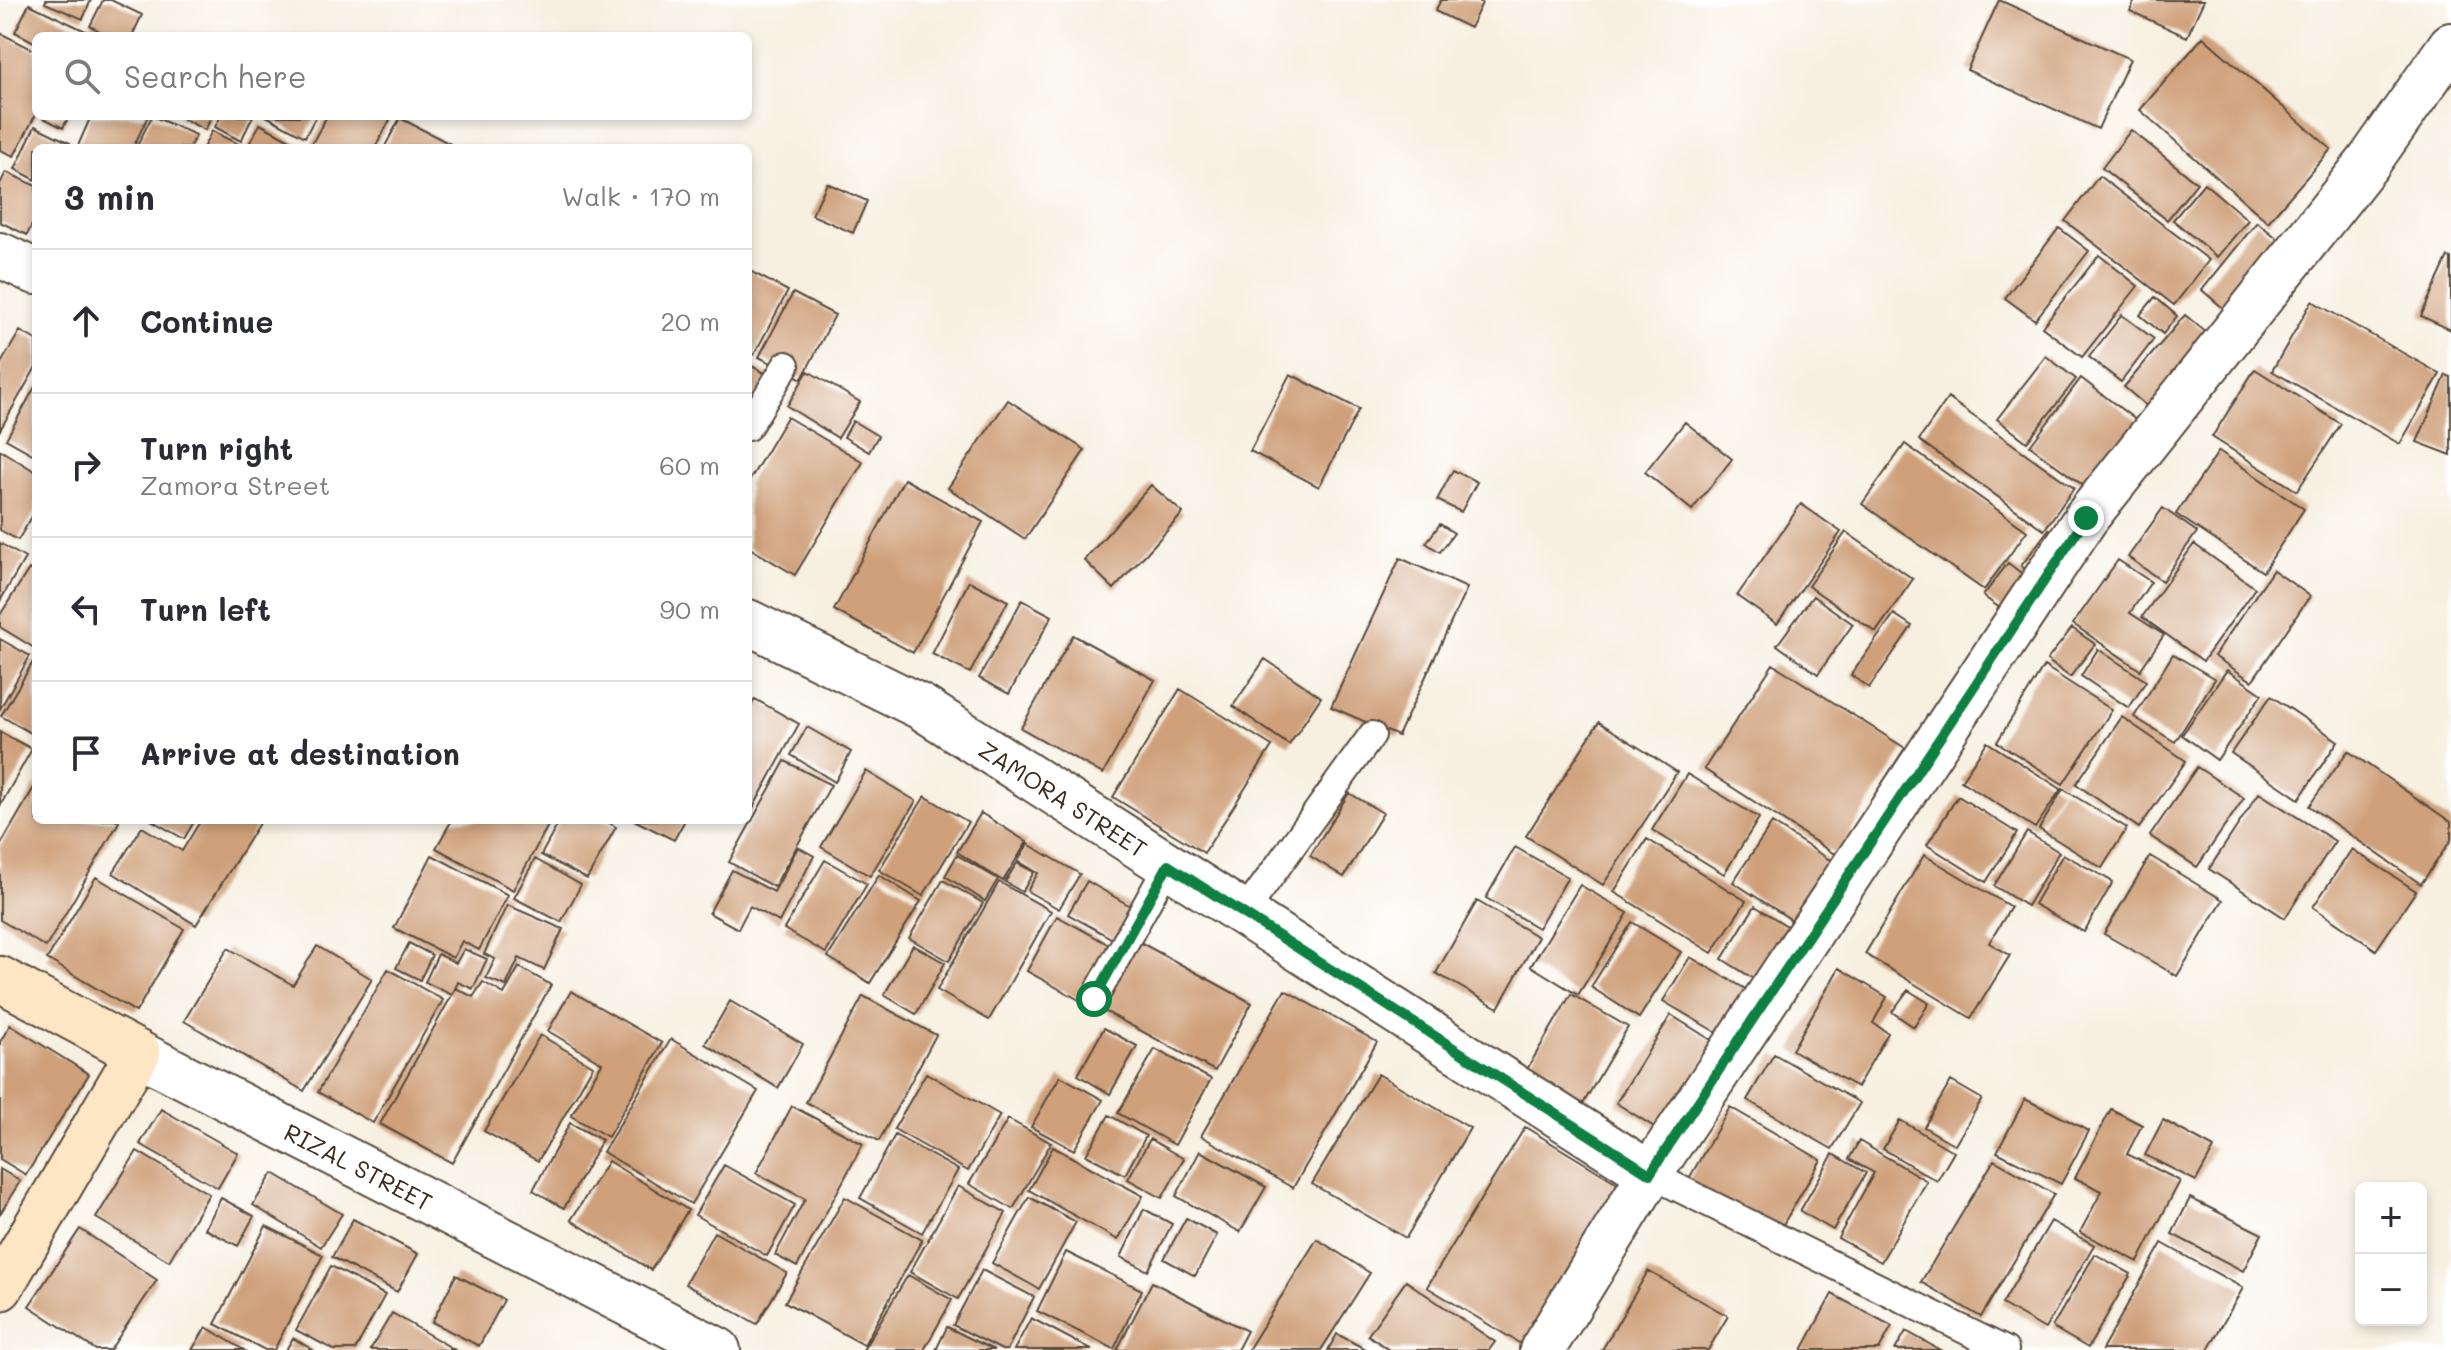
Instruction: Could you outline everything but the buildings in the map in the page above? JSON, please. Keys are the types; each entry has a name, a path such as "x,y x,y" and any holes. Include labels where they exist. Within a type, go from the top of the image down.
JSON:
{"main road":[{"name":"RIZAL STREET","path":"0,979 138,1053"},
{"path":"0,1288 138,1053"}],"street":[{"path":"1542,1350 1650,1174 2086,518 2443,72"},
{"path":"0,255 32,270"},
{"name":"ZAMORA STREET","path":"752,624 921,707 1650,1174"},
{"name":"RIZAL STREET","path":"138,1053 718,1350"}],"lane":[{"path":"752,420 786,365"},
{"path":"1244,913 1372,735"},
{"path":"1094,999 1168,865"},
{"path":"1650,1174 2005,1350"}],"route":[{"path":"1094,999 1168,865 1650,1174 2086,518"}]}
